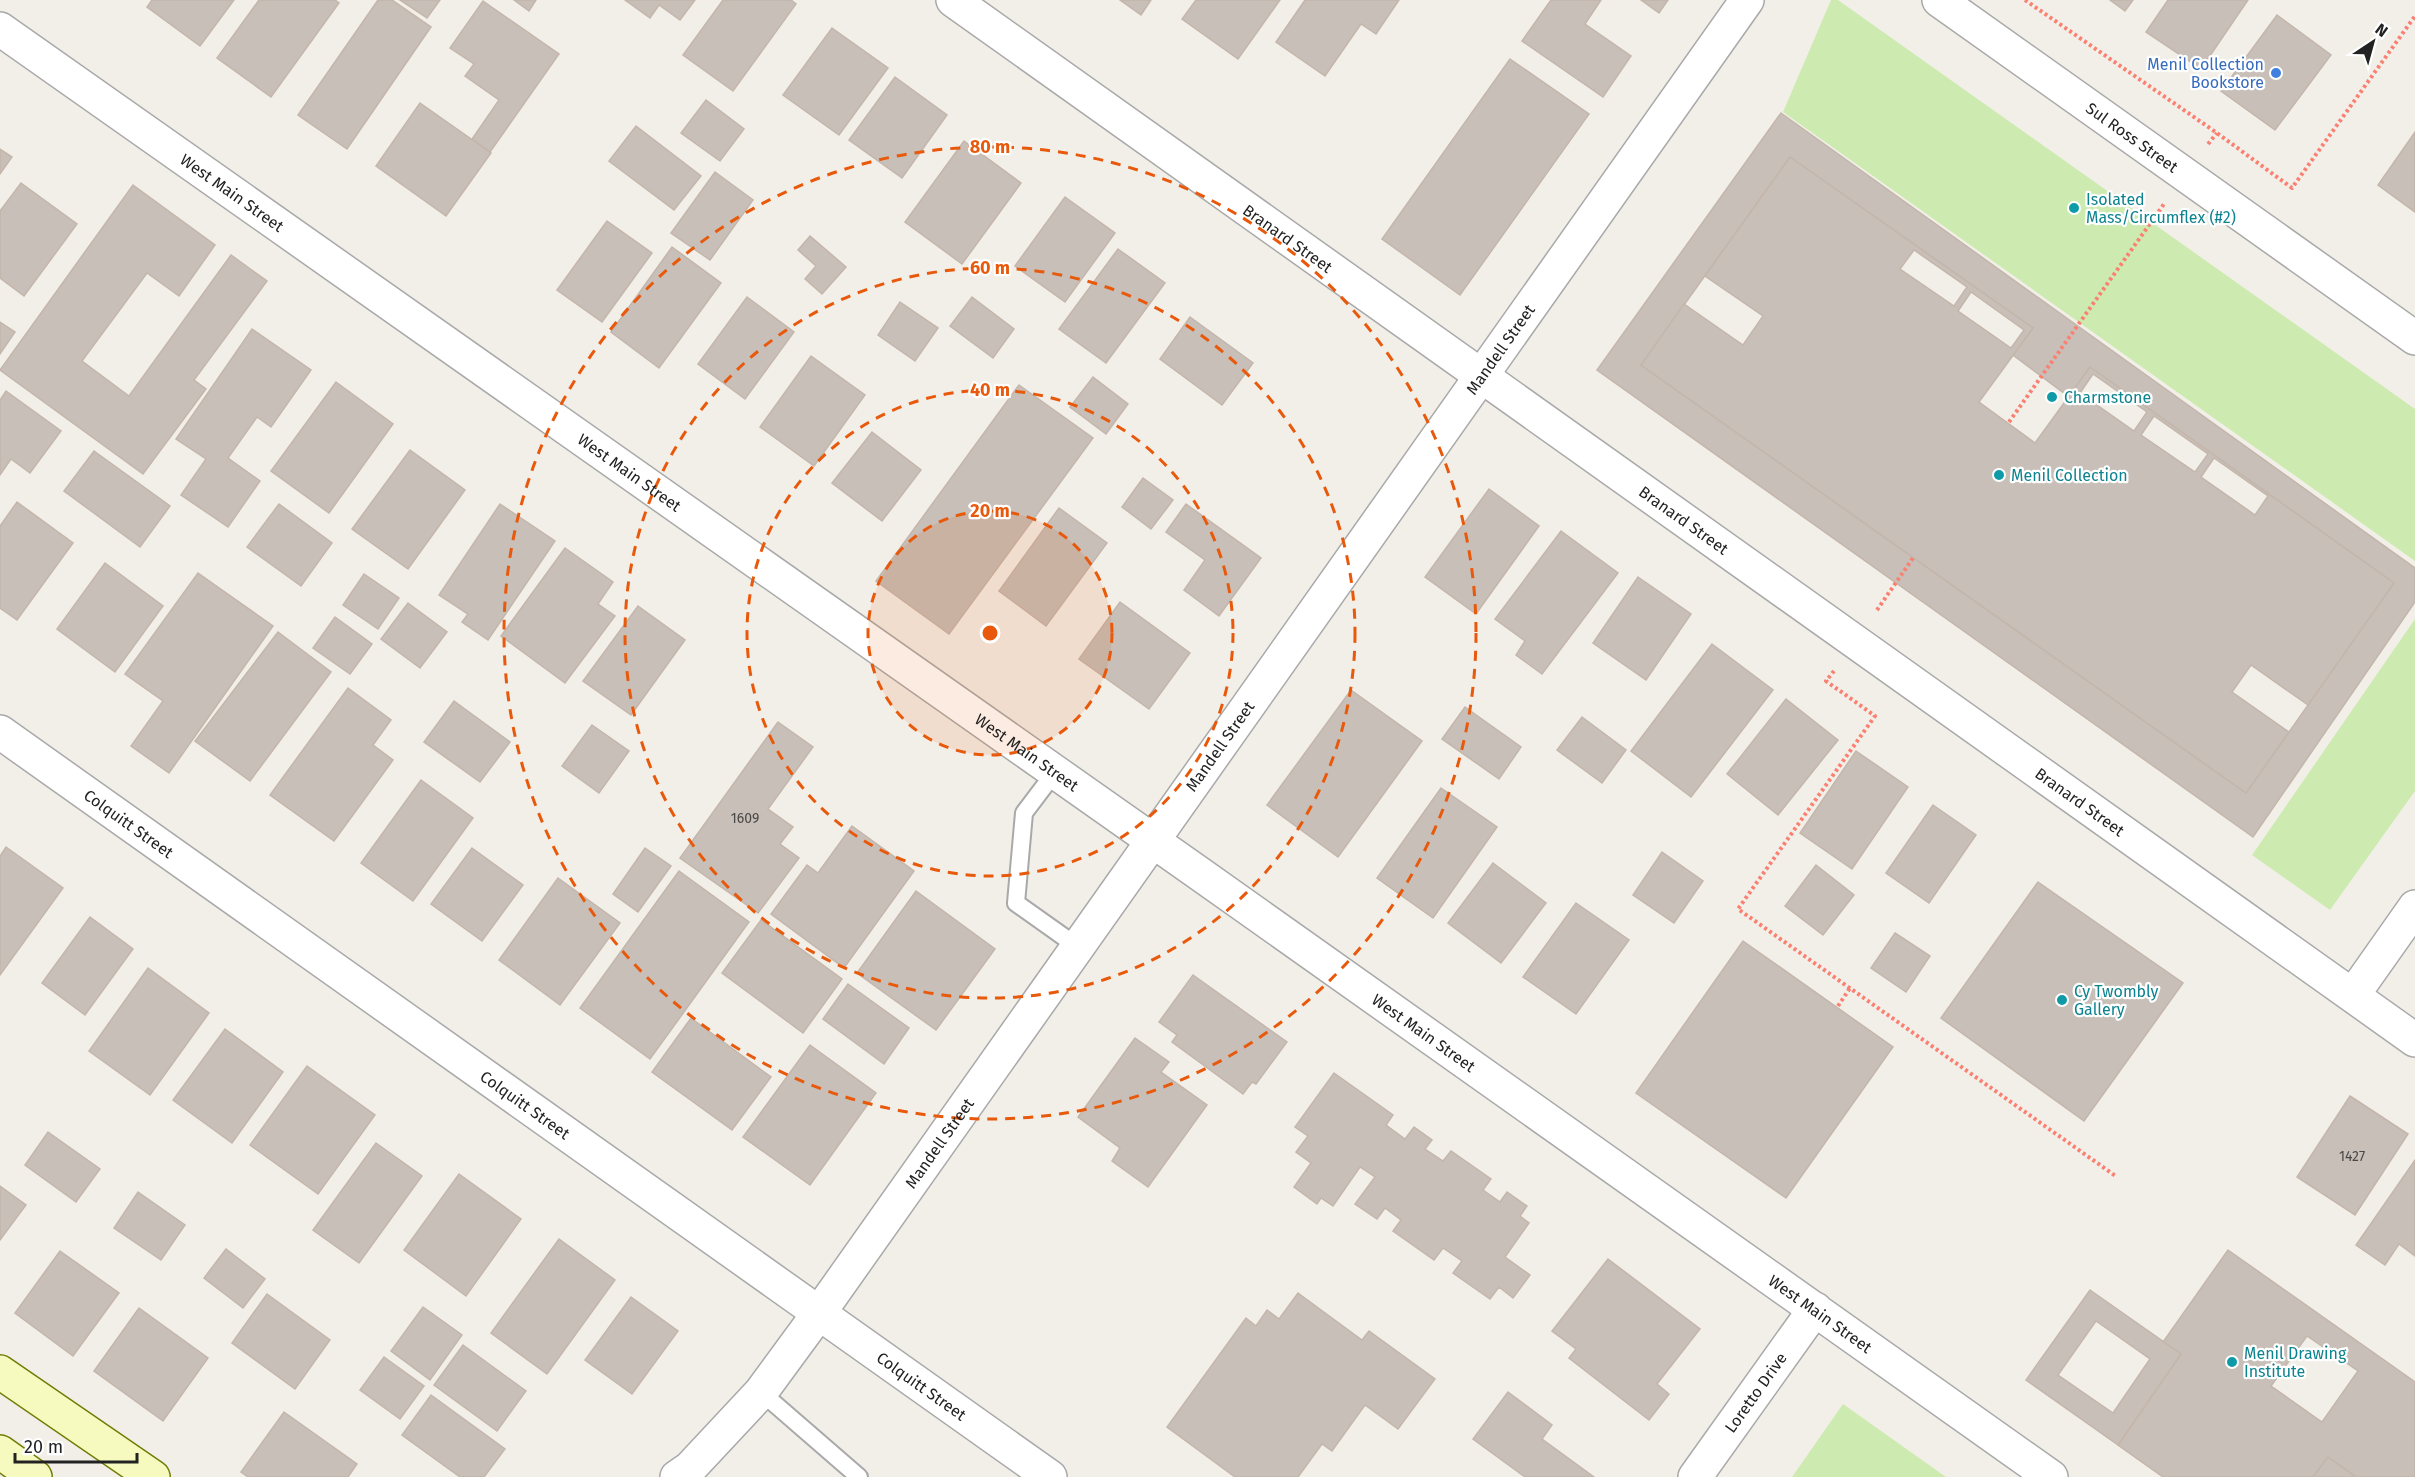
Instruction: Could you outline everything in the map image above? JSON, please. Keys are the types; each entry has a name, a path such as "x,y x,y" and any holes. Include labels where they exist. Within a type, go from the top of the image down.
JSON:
{"main road":[{"path":"0,1372 153,1477"},
{"path":"0,1452 35,1477"}],"street":[{"name":"Branard Street","path":"953,0 2415,1040"},
{"name":"Mandell Street","path":"677,1477 690,1468 761,1392 819,1313 1747,0"},
{"name":"Sul Ross Street","path":"1939,0 2415,338"},
{"name":"West Main Street","path":"0,29 2052,1477"},
{"name":"Colquitt Street","path":"0,732 1050,1477"},
{"path":"2353,995 2415,907"},
{"name":"Loretto Drive","path":"1695,1477 1815,1309"}],"lane":[{"path":"1055,772 1024,813 1016,903 1078,947"},
{"path":"761,1392 859,1477"}],"path":[{"path":"2025,0 2292,188 2415,16"},
{"path":"2009,422 2166,201"},
{"path":"1873,616 1913,558"},
{"path":"1838,665 1826,681 1875,716 1738,909 2117,1177"},
{"path":"1838,1006 1850,988"}],"green space":[{"path":"1831,0 1838,0 2415,409 2415,561 1783,112"},
{"path":"2415,619 2415,791 2330,910 2252,855"},
{"path":"1843,1404 1946,1477 1792,1477"}],"building":[{"path":"152,0 234,0 200,46 147,7"},
{"path":"259,0 335,0 339,3 271,97 217,58"},
{"path":"378,0 392,0 431,27 347,149 298,115"},
{"path":"400,0 440,0 427,18"},
{"path":"514,0 536,0 529,11"},
{"path":"625,0 695,0 680,20 659,5 650,18"},
{"path":"723,0 791,0 796,4 733,91 683,55"},
{"path":"1120,0 1151,0 1141,15"},
{"path":"1196,0 1280,0 1238,59 1182,19"},
{"path":"1305,0 1399,0 1376,34 1361,24 1325,76 1276,42"},
{"path":"1551,0 1601,0 1585,24 1631,56 1603,97 1522,41"},
{"path":"1641,0 1668,0 1659,13"},
{"path":"2110,0 2133,0 2125,11"},
{"path":"2168,0 2248,0 2201,69 2146,32"},
{"path":"483,1 559,54 490,152 472,139 499,100 465,76 474,64 450,48"},
{"name":"Menil Collection Bookstore","path":"2277,15 2331,55 2275,130 2221,91"},
{"path":"832,28 888,68 839,135 783,95"},
{"path":"1510,59 1589,114 1460,295 1382,239"},
{"path":"895,77 947,115 902,178 849,140"},
{"path":"706,100 744,129 720,161 681,133"},
{"path":"420,103 491,153 446,216 376,166"},
{"path":"1781,113 2415,568 2415,602 2253,837 1597,370","holes":["1790,157 2033,328 2013,355 2069,397 2090,367 2394,583 2246,793 1641,365"]},
{"path":"636,126 701,176 674,210 609,161"},
{"path":"2415,132 2415,212 2378,185"},
{"path":"964,141 1021,183 962,264 905,222"},
{"path":"0,149 12,157 0,174"},
{"name":"Menil Collection","path":"1790,157 2033,328 1979,402 2035,443 2090,367 2394,583 2308,705 2251,665 2232,692 2289,732 2246,793 1641,365 1684,304 1743,345 1763,316 1705,276","holes":["1914,250 1967,287 1954,306 1900,269","1971,292 2024,330 2011,348 1958,311","2093,374 2147,412 2134,431 2080,393","2154,416 2208,454 2195,472 2141,435","2214,458 2268,496 2255,515 2201,477"]},
{"path":"715,172 753,200 710,260 671,233"},
{"path":"21,183 77,224 24,296 0,278 0,211"},
{"path":"133,185 215,245 179,296 147,273 82,361 129,396 231,255 267,281 194,380 206,389 143,474 0,370"},
{"path":"1065,197 1115,233 1065,302 1015,266"},
{"path":"607,221 652,253 602,322 557,290"},
{"path":"810,236 846,267 822,294 805,279 816,266 798,250"},
{"path":"672,247 721,283 659,368 611,332"},
{"path":"1118,249 1165,283 1106,363 1059,329"},
{"path":"747,297 794,332 745,399 698,364"},
{"path":"972,297 1014,329 993,358 950,326"},
{"path":"900,302 938,328 915,361 878,335"},
{"path":"1190,317 1253,363 1222,405 1160,359"},
{"path":"0,322 15,332 0,354"},
{"path":"252,329 311,370 271,427 257,417 228,458 260,481 228,527 181,495 206,459 176,439"},
{"path":"811,356 865,395 814,466 760,427"},
{"path":"1093,377 1128,404 1106,434 1070,407"},
{"path":"336,382 393,424 329,513 271,471"},
{"path":"1019,385 1093,438 949,634 876,581"},
{"path":"6,391 61,431 30,473 11,459 0,475 0,400"},
{"path":"872,432 921,470 882,521 832,483"},
{"path":"410,450 465,490 408,569 352,529"},
{"path":"94,451 170,506 140,547 64,491"},
{"path":"1143,478 1173,500 1151,529 1122,507"},
{"path":"1489,489 1539,526 1476,614 1425,577"},
{"path":"17,502 73,543 17,620 0,608 0,526"},
{"path":"279,504 332,543 301,586 247,547"},
{"path":"500,504 555,541 488,640 462,622 468,614 439,595"},
{"path":"1186,504 1261,558 1219,616 1184,590 1205,560 1166,532"},
{"path":"1059,508 1107,543 1046,626 999,591"},
{"path":"1561,531 1618,573 1542,674 1516,655 1525,641 1495,619"},
{"path":"565,548 613,582 598,604 615,616 565,683 501,636"},
{"path":"105,563 163,606 115,672 57,629"},
{"path":"198,573 273,626 169,773 131,746 163,701 125,674"},
{"path":"364,574 399,598 378,629 343,605"},
{"path":"1638,577 1691,614 1646,680 1593,643"},
{"path":"1120,602 1190,653 1149,709 1079,659"},
{"path":"408,603 447,632 420,668 381,639"},
{"path":"638,606 685,640 631,715 583,681"},
{"path":"335,617 372,644 350,674 313,648"},
{"path":"278,632 331,672 250,781 195,741"},
{"path":"1712,644 1773,690 1691,797 1631,751"},
{"path":"348,688 391,720 373,745 393,760 334,841 270,795"},
{"path":"1351,690 1422,741 1338,857 1267,805"},
{"path":"1786,699 1838,740 1778,815 1727,774"},
{"path":"454,701 510,742 480,782 424,742"},
{"path":"1465,707 1521,747 1499,779 1442,739"},
{"path":"1582,717 1626,750 1602,783 1557,750"},
{"path":"778,722 813,747 768,809 793,827 780,844 799,858 758,913 680,858"},
{"path":"592,725 629,751 599,793 562,766"},
{"path":"1856,751 1908,787 1852,869 1800,833"},
{"path":"421,780 473,818 413,901 361,863"},
{"path":"1441,788 1497,827 1433,918 1377,878"},
{"path":"1933,805 1976,835 1929,903 1886,873"},
{"path":"852,826 914,871 844,968 771,914 807,865 818,873"},
{"path":"6,847 63,888 0,975 0,856"},
{"path":"472,848 523,885 482,941 431,904"},
{"path":"645,848 671,866 638,912 613,894"},
{"path":"1662,852 1703,881 1674,923 1633,895"},
{"path":"1493,863 1546,903 1501,963 1448,923"},
{"path":"1816,865 1854,895 1823,935 1785,906"},
{"path":"679,871 749,922 650,1059 580,1008"},
{"path":"558,878 620,923 560,1005 499,960"},
{"name":"Cy Twombly Gallery","path":"2038,882 2183,983 2084,1121 1941,1018"},
{"path":"916,891 995,949 936,1030 857,973"},
{"path":"1576,903 1629,940 1576,1014 1523,977"},
{"path":"90,917 133,949 85,1015 42,983"},
{"path":"761,920 842,979 803,1033 722,973"},
{"path":"1895,933 1930,956 1906,992 1871,968"},
{"path":"1743,941 1893,1047 1786,1198 1636,1093"},
{"path":"148,968 209,1013 150,1095 89,1051"},
{"path":"1193,975 1287,1042 1256,1084 1252,1082 1243,1094 1172,1042 1177,1035 1159,1022"},
{"path":"848,984 909,1028 884,1064 823,1019"},
{"path":"691,1018 771,1077 732,1130 652,1072"},
{"path":"225,1029 283,1072 232,1143 173,1100"},
{"path":"1135,1038 1169,1062 1161,1072 1207,1105 1148,1187 1112,1161 1120,1148 1078,1117"},
{"path":"810,1045 876,1093 810,1185 743,1137"},
{"path":"307,1066 375,1115 318,1194 250,1145"},
{"path":"1334,1073 1393,1115 1386,1125 1405,1139 1414,1127 1432,1140 1425,1149 1443,1161 1451,1151 1491,1179 1483,1190 1500,1202 1507,1192 1527,1206 1520,1216 1529,1223 1505,1257 1530,1275 1513,1298 1499,1287 1490,1299 1453,1273 1462,1261 1443,1248 1434,1260 1393,1231 1401,1220 1385,1208 1377,1219 1355,1204 1375,1177 1360,1167 1333,1206 1321,1198 1317,1204 1294,1187 1311,1163 1296,1152 1308,1136 1295,1127"},
{"path":"2350,1096 2408,1134 2355,1215 2297,1177"},
{"path":"48,1132 100,1169 76,1202 25,1165"},
{"path":"376,1143 422,1176 359,1263 313,1230"},
{"path":"2415,1160 2415,1256 2399,1244 2385,1265 2356,1245"},
{"path":"459,1174 521,1219 466,1296 404,1250"},
{"path":"0,1186 26,1205 0,1240"},
{"path":"138,1192 185,1225 161,1260 114,1228"},
{"path":"559,1239 615,1280 547,1374 491,1333"},
{"path":"226,1249 265,1279 243,1308 204,1278"},
{"name":"Menil Drawing Institute","path":"2228,1250 2415,1382 2415,1477 2356,1477 2328,1457 2313,1477 2163,1477 2118,1445 2181,1354 2163,1342","holes":["2307,1336 2358,1371 2322,1422 2271,1386"]},
{"path":"60,1251 119,1293 73,1356 15,1313"},
{"path":"1608,1259 1700,1329 1657,1384 1669,1394 1649,1420 1569,1358 1576,1349 1552,1331"},
{"path":"2090,1290 2181,1354 2118,1445 2026,1380","holes":["2096,1321 2150,1359 2113,1413 2058,1375"]},
{"path":"1298,1293 1362,1340 1369,1331 1435,1379 1398,1429 1365,1405 1332,1451 1322,1444 1298,1477 1235,1477 1167,1427 1246,1318 1256,1326 1267,1310 1279,1319"},
{"path":"267,1294 330,1340 295,1389 232,1343"},
{"path":"631,1297 678,1331 632,1394 585,1360"},
{"path":"423,1307 462,1335 430,1380 391,1351"},
{"path":"139,1308 208,1358 163,1421 94,1371"},
{"path":"463,1345 526,1391 497,1431 434,1385"},
{"path":"384,1357 424,1386 400,1419 360,1390"},
{"path":"1508,1392 1552,1425 1542,1439 1594,1477 1525,1477 1473,1439"},
{"path":"431,1395 505,1449 484,1477 460,1477 402,1435"},
{"path":"284,1412 357,1464 348,1477 248,1477 241,1472"},
{"path":"2328,1457 2356,1477 2313,1477"}],"place":[{"name":"Menil Collection Bookstore","path":"2276,73"},
{"name":"Isolated Mass/Circumflex (#2)","path":"2074,208"},
{"name":"Charmstone","path":"2052,397"},
{"name":"Menil Collection","path":"1999,475"},
{"name":"Cy Twombly Gallery","path":"2062,1000"},
{"name":"Menil Drawing Institute","path":"2232,1362"}]}
